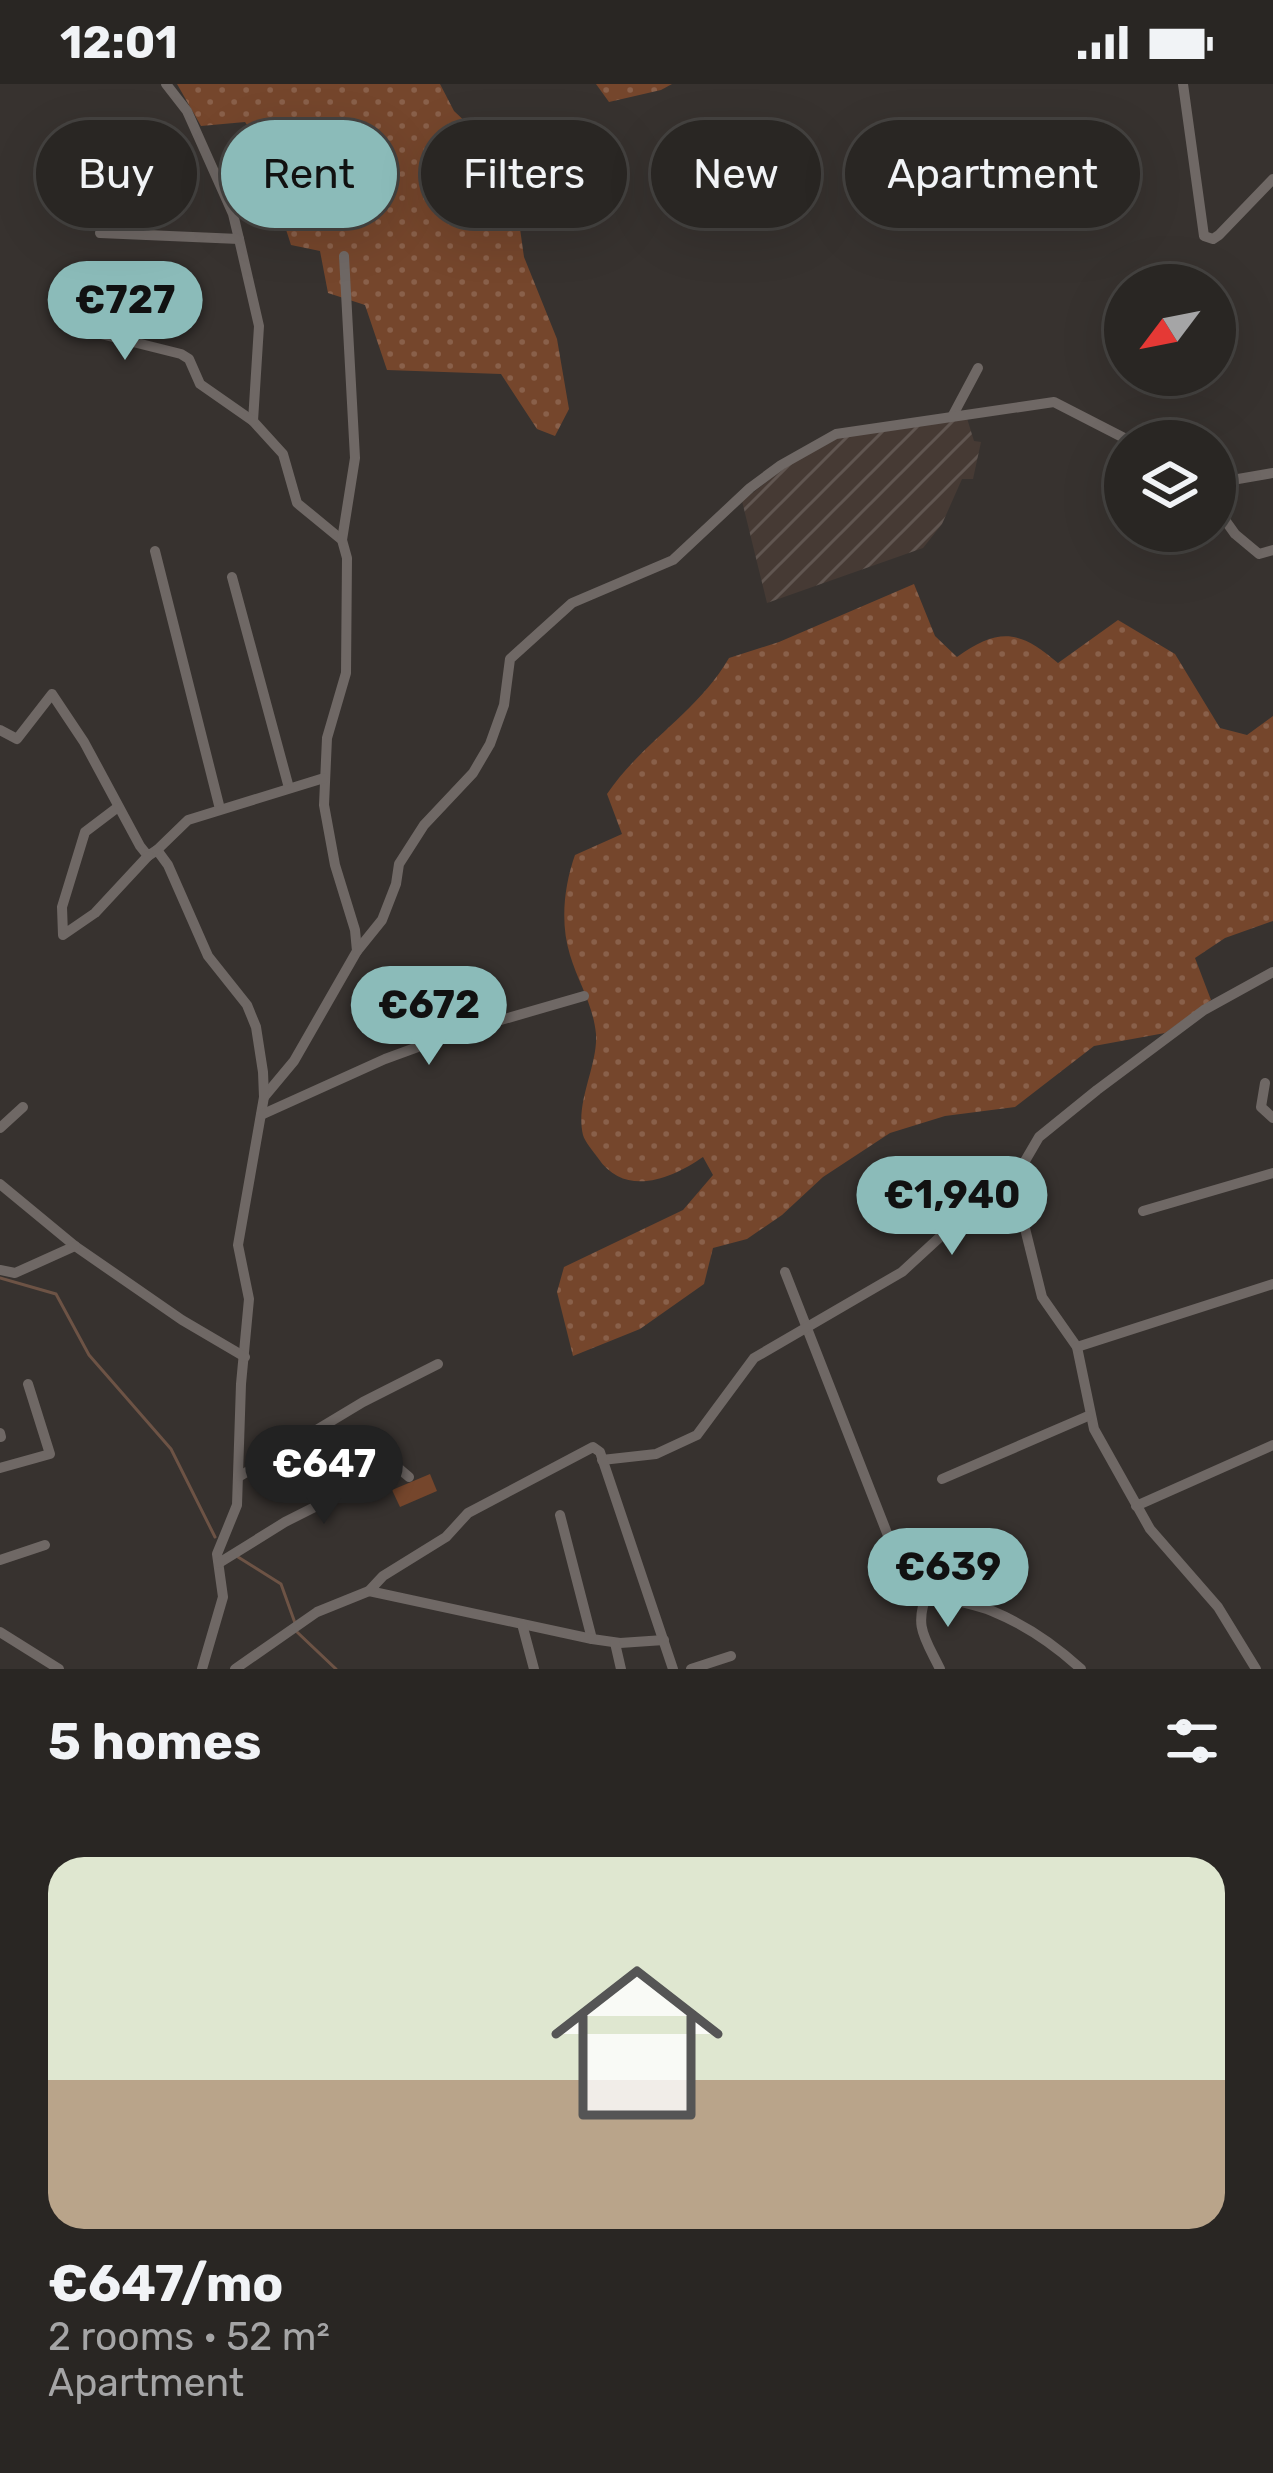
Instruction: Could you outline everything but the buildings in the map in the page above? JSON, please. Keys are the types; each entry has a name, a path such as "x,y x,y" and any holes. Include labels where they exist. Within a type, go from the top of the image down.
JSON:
{"street":[{"path":"166,84 187,111 233,214 259,326 253,421"},
{"path":"1183,84 1201,230 1208,239 1219,235 1273,179"},
{"path":"100,233 239,239"},
{"path":"344,256 355,458 342,540 349,574 346,673 329,726 324,778 334,865 357,950"},
{"path":"87,277 76,328 189,358 200,383 253,421 283,454 297,503 342,540"},
{"path":"953,415 978,368"},
{"path":"265,1097 314,1028 357,950 382,920 399,864 424,825 473,772 490,744 504,705 510,659 572,603 673,560 750,488 821,441 877,426 1054,402 1104,428"},
{"path":"1236,479 1273,473"},
{"path":"1236,536 1259,554 1273,550"},
{"path":"155,551 220,809"},
{"path":"232,577 289,788"},
{"path":"0,730 16,739 52,694 118,807 152,853 169,866 208,956 247,1005 261,1049 265,1097 238,1245 249,1299 241,1384 240,1476 237,1505 220,1540 223,1597 202,1669"},
{"path":"118,807 85,832 62,907 63,935 95,913 188,820 324,778"},
{"path":"602,1460 656,1454 698,1435 754,1358 902,1272 940,1237 994,1203 1039,1137 1119,1072 1234,991 1273,972"},
{"path":"261,1114 385,1059 584,996"},
{"path":"1265,1083 1261,1107 1273,1118"},
{"path":"0,1128 23,1107"},
{"path":"1143,1210 1273,1173"},
{"path":"1013,1180 1042,1297 1077,1347 1088,1416 1136,1506 1166,1551 1217,1607 1256,1669"},
{"path":"0,1184 75,1246 245,1357"},
{"path":"0,1270 15,1273 75,1246"},
{"path":"785,1272 898,1565 910,1582 1024,1626 1081,1669"},
{"path":"1077,1347 1273,1283"},
{"path":"240,1476 363,1402 438,1364"},
{"path":"0,1468 50,1454 28,1384"},
{"path":"942,1479 1088,1416"},
{"path":"1136,1506 1273,1445"},
{"path":"235,1669 317,1612 369,1591 383,1576 446,1537 468,1513 593,1447 602,1460 673,1669"},
{"path":"222,1560 396,1466 409,1477"},
{"path":"560,1515 592,1639"},
{"path":"0,1560 45,1545"},
{"path":"369,1591 615,1643 664,1640"},
{"path":"928,1592 920,1622 940,1669"},
{"path":"522,1624 534,1669"},
{"path":"0,1632 58,1669"},
{"path":"615,1643 621,1669"},
{"path":"691,1669 731,1656"}],"shaded area":[{"path":"177,84 440,84 464,120 421,120 421,228 520,228 524,257 557,339 569,409 555,436 537,429 501,374 387,370 365,305 328,293 320,251 291,245 286,228 397,228 397,120 221,120 221,124 201,126"},
{"path":"596,84 672,84 609,102"},
{"path":"966,415 974,441 981,442 973,479 962,479 942,524 923,548 767,603 742,501 790,464 839,437"},
{"path":"914,584 935,636 957,657 986,640 1010,636 1033,644 1058,663 1118,620 1175,654 1220,728 1247,735 1273,716 1273,921 1225,938 1195,958 1211,1000 1165,1033 1094,1046 1015,1107 945,1116 890,1133 823,1177 747,1239 713,1248 704,1284 640,1329 573,1356 557,1292 564,1267 683,1210 713,1175 703,1157 663,1178 621,1178 584,1138 582,1110 596,1034 565,930 566,892 575,855 622,834 607,794 702,695 729,658 779,642"},
{"path":"430,1474 437,1491 400,1507 392,1490"}],"waterway":[{"path":"0,1278 56,1294 89,1355 171,1449 215,1537"},
{"path":"238,1557 281,1584 295,1623"},
{"path":"297,1632 336,1669"}]}
